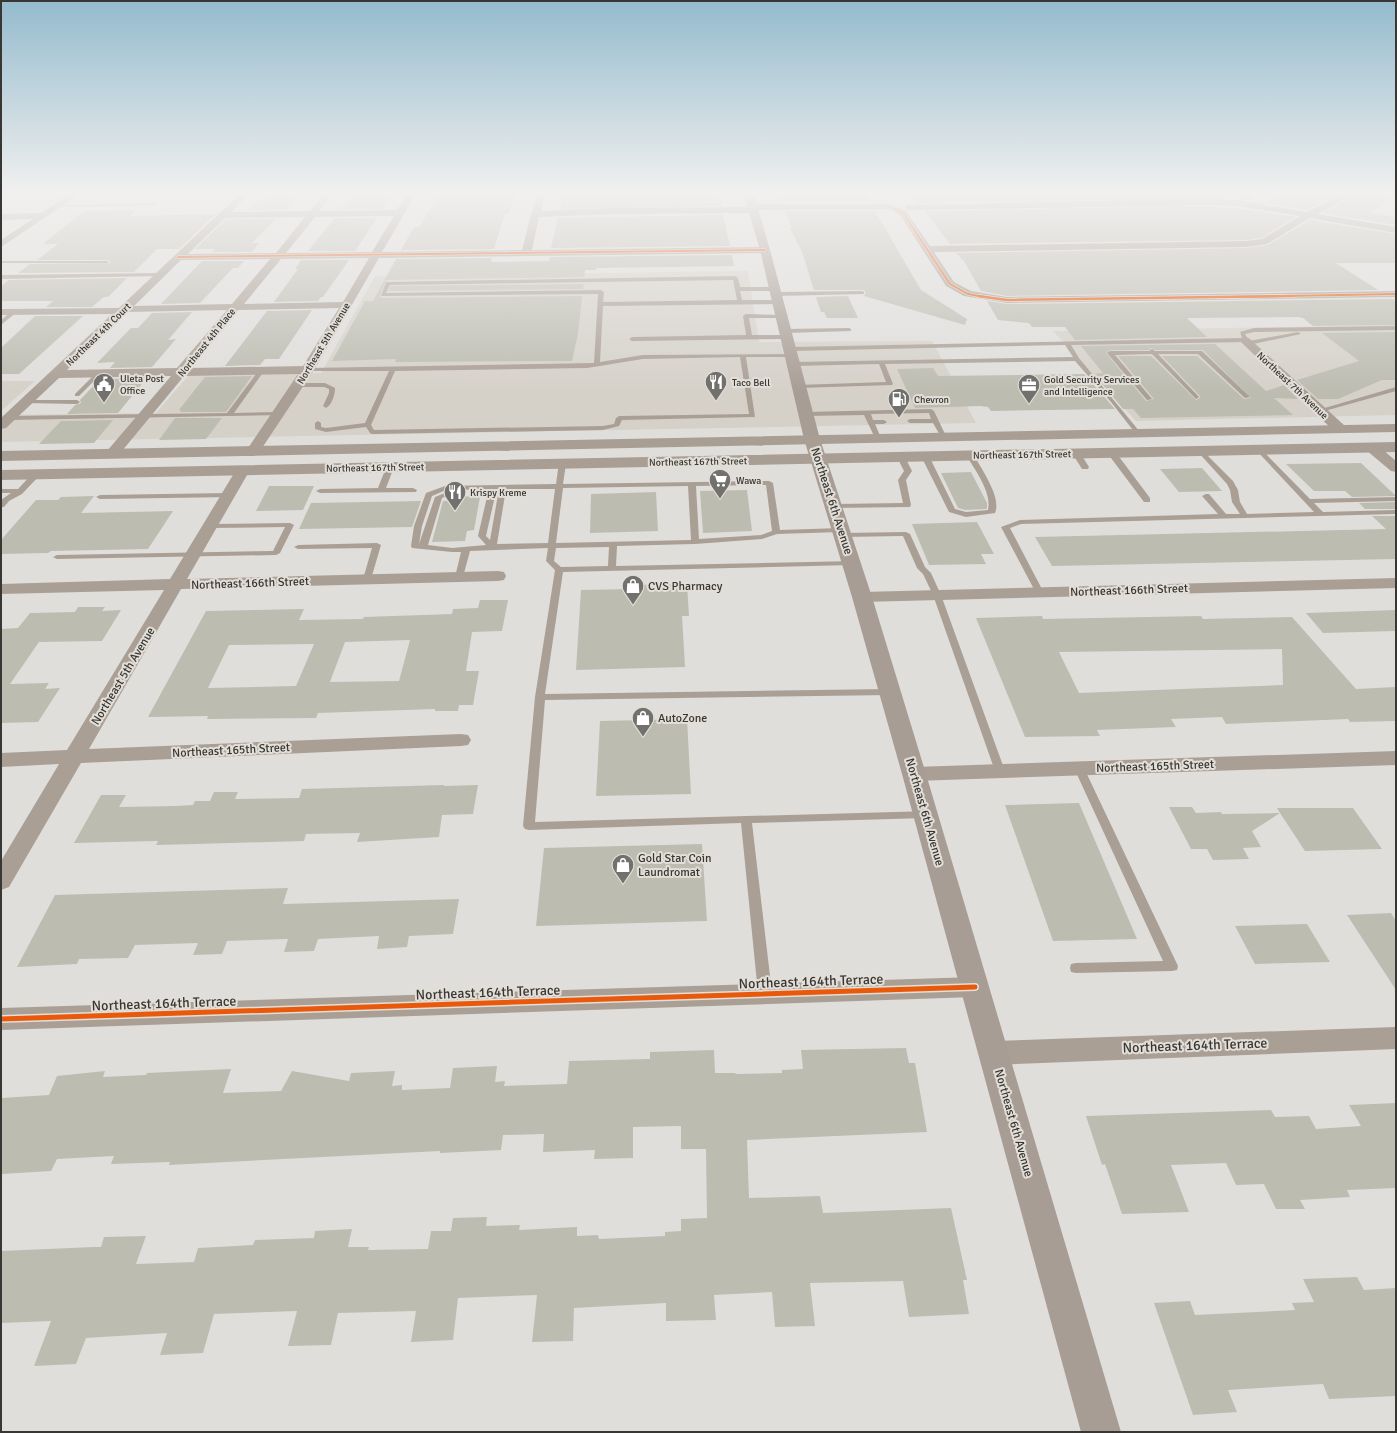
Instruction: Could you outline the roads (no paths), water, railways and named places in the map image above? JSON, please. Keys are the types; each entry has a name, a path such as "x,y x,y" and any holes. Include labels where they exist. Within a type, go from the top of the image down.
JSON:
{"main road":[{"name":"Northeast 6th Avenue","path":"767,259 812,439 852,563 926,814 1101,1432"},
{"name":"Northeast 167th Street","path":"1,456 1392,428"},
{"path":"1371,447 1370,441 1372,436 1392,428"},
{"path":"1279,449 1328,439 1338,435 1340,429"},
{"name":"Northeast 167th Street","path":"1,475 1396,446"},
{"path":"243,470 253,464 270,458 319,450"},
{"path":"175,472 231,461 253,451"}],"street":[{"name":"Northeast 4th Court","path":"5,421 176,259"},
{"name":"Northeast 4th Place","path":"112,454 276,259"},
{"name":"Northeast 5th Avenue","path":"253,451 308,370 347,305 371,259"},
{"path":"933,259 950,284 968,294 1007,300 1396,294"},
{"path":"1,312 347,305"},
{"name":"Northeast 7th Avenue","path":"1247,342 1340,429"},
{"path":"56,374 308,370"},
{"path":"1371,447 1396,468"},
{"name":"Northeast 5th Avenue","path":"1,881 243,470"},
{"name":"Northeast 166th Street","path":"1,589 498,576"},
{"name":"Northeast 166th Street","path":"862,598 1396,583"},
{"name":"Northeast 165th Street","path":"1,760 461,740"},
{"name":"Northeast 165th Street","path":"914,774 1396,758"},
{"name":"Northeast 164th Terrace","path":"1,1019 975,987"},
{"name":"Northeast 164th Terrace","path":"994,1052 1396,1038"}],"lane":[{"path":"1,262 107,262"},
{"path":"21,277 42,262"},
{"path":"1,277 159,275"},
{"path":"597,364 601,292 382,295 388,283 735,278 740,302"},
{"path":"738,289 776,295"},
{"path":"600,304 740,302 776,295 862,293"},
{"path":"1,323 14,312"},
{"path":"749,337 746,316 781,316"},
{"path":"1247,342 1242,333 1254,330 1396,328"},
{"path":"308,370 597,364 643,357 743,356 789,347 849,330"},
{"path":"789,347 1147,346 1247,342 1298,334 1396,332"},
{"path":"632,339 749,337 789,347 881,362 1077,359"},
{"path":"1068,346 1247,342"},
{"path":"1068,346 1138,433"},
{"path":"1147,346 1196,397"},
{"path":"1149,399 1110,353 1200,352 1247,397"},
{"path":"368,425 372,432 603,428 617,425 619,418 753,416 743,356"},
{"path":"799,386 890,384 881,362"},
{"path":"368,425 393,369"},
{"path":"230,415 261,371"},
{"path":"26,402 77,398 98,374"},
{"path":"298,385 325,385 332,388 332,393 326,406"},
{"path":"1320,410 1396,389"},
{"path":"869,417 931,411 943,436"},
{"path":"5,421 144,416 278,414"},
{"path":"806,414 882,419"},
{"path":"869,417 878,438"},
{"path":"909,418 934,418"},
{"path":"318,423 318,429 326,430 368,425"},
{"path":"1258,449 1321,514"},
{"path":"1200,451 1230,484 1234,490 1236,502 1245,516"},
{"path":"1111,452 1148,500"},
{"path":"1076,453 1085,467"},
{"path":"925,456 952,510 956,513 968,514 992,511 994,508 990,494 970,455"},
{"path":"834,506 908,505 902,480 908,471 901,457"},
{"path":"562,464 558,486 550,561 559,570 852,563"},
{"path":"381,490 390,467"},
{"path":"1,505 6,499 20,491 36,475"},
{"path":"776,532 769,483 445,488 429,495 418,526 415,546 452,550 551,545 695,542 762,537 776,532 906,534 921,568 927,573 937,596 1000,771"},
{"path":"692,484 695,542"},
{"path":"493,547 503,487"},
{"path":"320,491 414,490"},
{"path":"1,492 20,491"},
{"path":"423,547 439,497 450,493 482,492 491,496 482,536 493,547"},
{"path":"100,497 229,495"},
{"path":"1206,496 1224,516"},
{"path":"1308,501 1396,499"},
{"path":"1040,593 1005,527 1020,522 1396,512"},
{"path":"57,557 276,553 290,525 211,526"},
{"path":"612,544 612,569"},
{"path":"298,547 377,545 367,580"},
{"path":"459,577 466,549"},
{"path":"559,570 540,697 529,826 926,814"},
{"path":"540,697 890,692"},
{"path":"1076,968 1172,966 1079,768"},
{"path":"746,820 765,994"}],"place":[{"name":"Taco Bell","path":"716,402"},
{"name":"Uleta Post Office","path":"104,404"},
{"name":"Gold Security Services and Intelligence","path":"1029,404"},
{"name":"Chevron","path":"899,418"},
{"name":"Wawa","path":"720,500"},
{"name":"Krispy Kreme","path":"455,512"},
{"name":"CVS Pharmacy","path":"633,606"},
{"name":"AutoZone","path":"643,738"},
{"name":"Gold Star Coin Laundromat","path":"623,884"}]}
